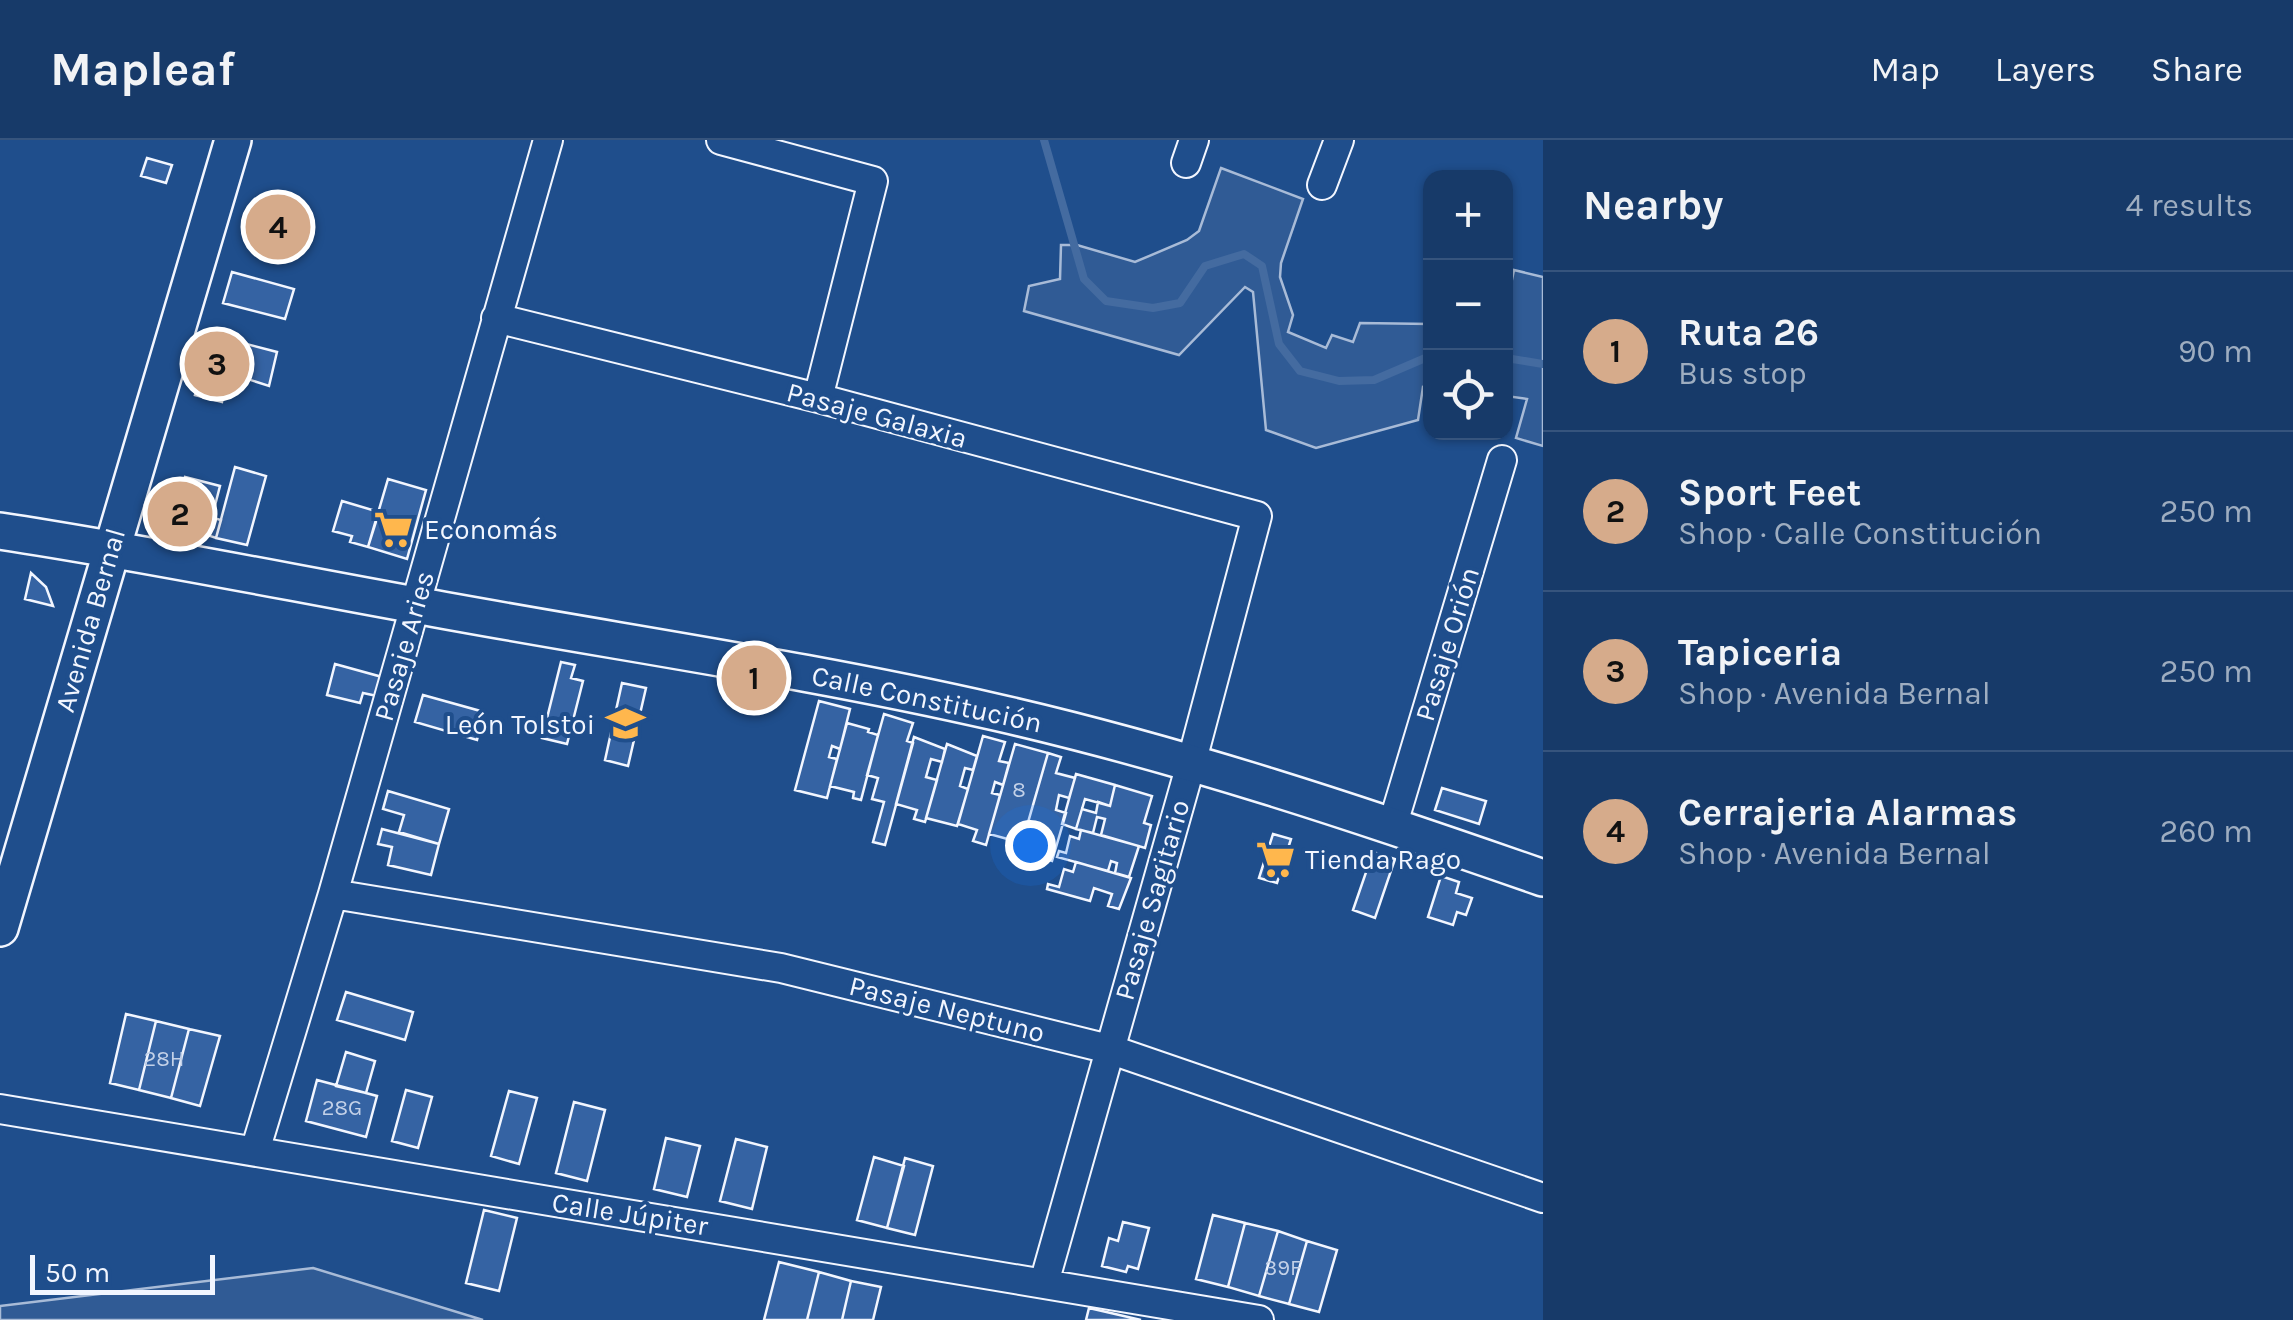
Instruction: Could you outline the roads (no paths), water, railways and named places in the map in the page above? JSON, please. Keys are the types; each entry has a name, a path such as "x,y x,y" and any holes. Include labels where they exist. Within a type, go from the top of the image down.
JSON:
{"main road":[{"name":"Avenida Bernal","path":"0,928 232,140"},
{"name":"Calle Constitución","path":"0,531 111,547 416,606 898,691 1067,729 1191,764 1543,878"}],"street":[{"name":"Pasaje Aries","path":"255,1151 333,894 548,140"},
{"path":"721,140 872,181 818,398"},
{"path":"1322,186 1339,140"},
{"name":"Pasaje Galaxia","path":"496,318 818,398 1256,516"},
{"name":"Pasaje Orión","path":"1392,828 1502,460"},
{"name":"Pasaje Sagitario","path":"1044,1283 1191,764 1256,516"},
{"name":"Pasaje Neptuno","path":"333,894 782,968 1109,1049 1543,1198"},
{"name":"Calle Júpiter","path":"0,1109 1259,1320"}],"waterway":[{"path":"1044,140 1084,279 1106,301 1153,308 1180,303 1205,266 1244,254 1262,266 1279,344 1300,371 1339,381 1374,380 1423,359"},
{"path":"1513,359 1543,364"}],"place":[{"name":"Cerrajeria Alarmas","path":"278,227"},
{"name":"Tapiceria","path":"217,364"},
{"name":"Sport Feet","path":"180,514"},
{"name":"Economás","path":"394,529"},
{"name":"Ruta 26","path":"754,678"},
{"name":"León Tolstoi","path":"625,724"},
{"name":"Tienda Rago","path":"1275,859"}]}
